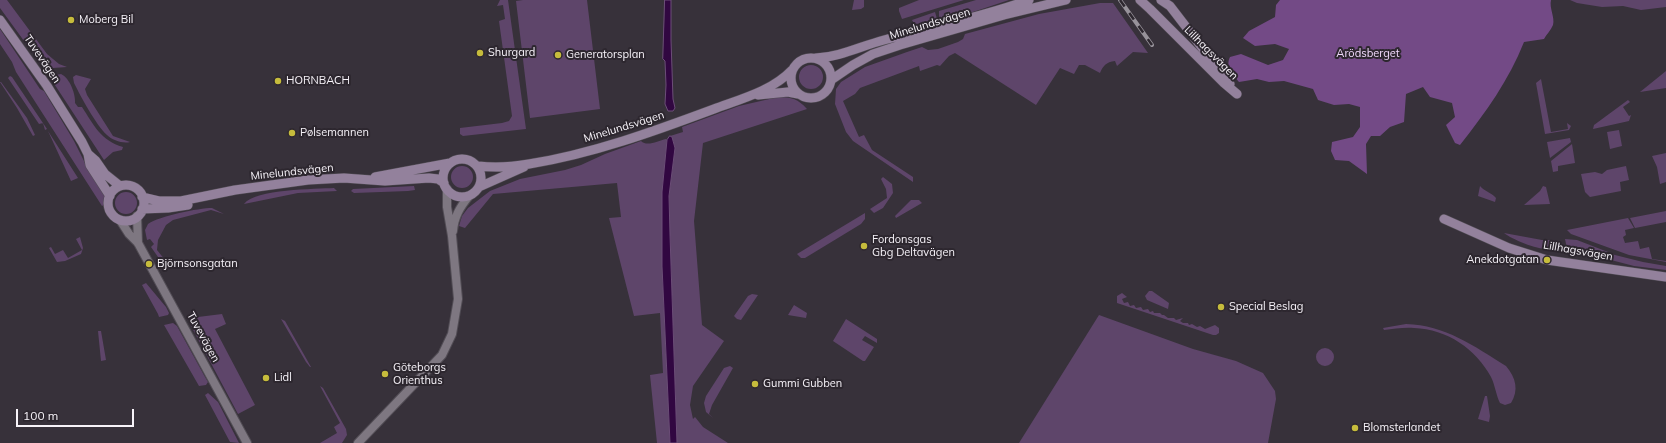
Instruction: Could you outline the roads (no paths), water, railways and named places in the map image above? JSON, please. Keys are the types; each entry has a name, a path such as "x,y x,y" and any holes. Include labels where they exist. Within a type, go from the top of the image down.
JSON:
{"main road":[{"name":"Minelundsvägen","path":"366,179 450,163 458,159 473,162 478,166 500,167 528,165 602,147 676,123 746,97 773,85 804,59 829,58 874,43 957,22 1030,0"},
{"name":"Minelundsvägen","path":"746,97 788,92 808,98 819,97 827,90 831,80 873,54 930,35 1066,0"},
{"name":"Lillhagsvägen","path":"1142,0 1224,83 1237,94 1170,3 1161,0"},
{"name":"Tuvevägen","path":"0,20 47,86 82,142 88,154 90,165 110,196 108,204 110,210 113,215 120,220"},
{"path":"816,58 823,61 828,66 831,73 831,80"},
{"path":"792,70 790,77 798,94"},
{"name":"Tuvevägen","path":"88,154 105,174 120,186 134,188 142,197 140,213"},
{"path":"446,186 444,172 450,163"},
{"name":"Minelundsvägen","path":"142,197 159,201 181,201 235,190 245,190 308,180 366,179 385,181 430,178 438,179 459,196 468,196 479,187 528,165"},
{"path":"478,166 481,176 479,187"},
{"path":"110,196 114,190 120,186"},
{"name":"Minelundsvägen","path":"140,213 229,197 245,190"},
{"path":"120,220 128,220 140,213"},
{"name":"Lillhagsvägen","path":"1444,219 1509,248 1547,260 1666,277"}],"street":[{"path":"1036,7 1056,0"},
{"path":"358,443 442,355 452,334 458,299 452,236 447,207 446,186"},
{"path":"452,236 455,216 468,196"},
{"name":"Tuvevägen","path":"138,243 140,213"},
{"name":"Tuvevägen","path":"120,220 129,234 138,243 247,443"}],"railway":[{"path":"1120,0 1152,45"}],"place":[{"name":"Moberg Bil","path":"71,20"},
{"name":"Shurgard","path":"480,53"},
{"name":"Generatorsplan","path":"558,55"},
{"name":"HORNBACH","path":"278,81"},
{"name":"Pølsemannen","path":"292,133"},
{"name":"Fordonsgas Gbg Deltavägen","path":"864,246"},
{"name":"Anekdotgatan","path":"1547,260"},
{"name":"Björnsonsgatan","path":"149,264"},
{"name":"Special Beslag","path":"1221,307"},
{"name":"Göteborgs Orienthus","path":"385,374"},
{"name":"Lidl","path":"266,378"},
{"name":"Gummi Gubben","path":"755,384"},
{"name":"Blomsterlandet","path":"1355,428"}],"park label":[{"name":"Arödsberget","path":"1368,54"}]}
